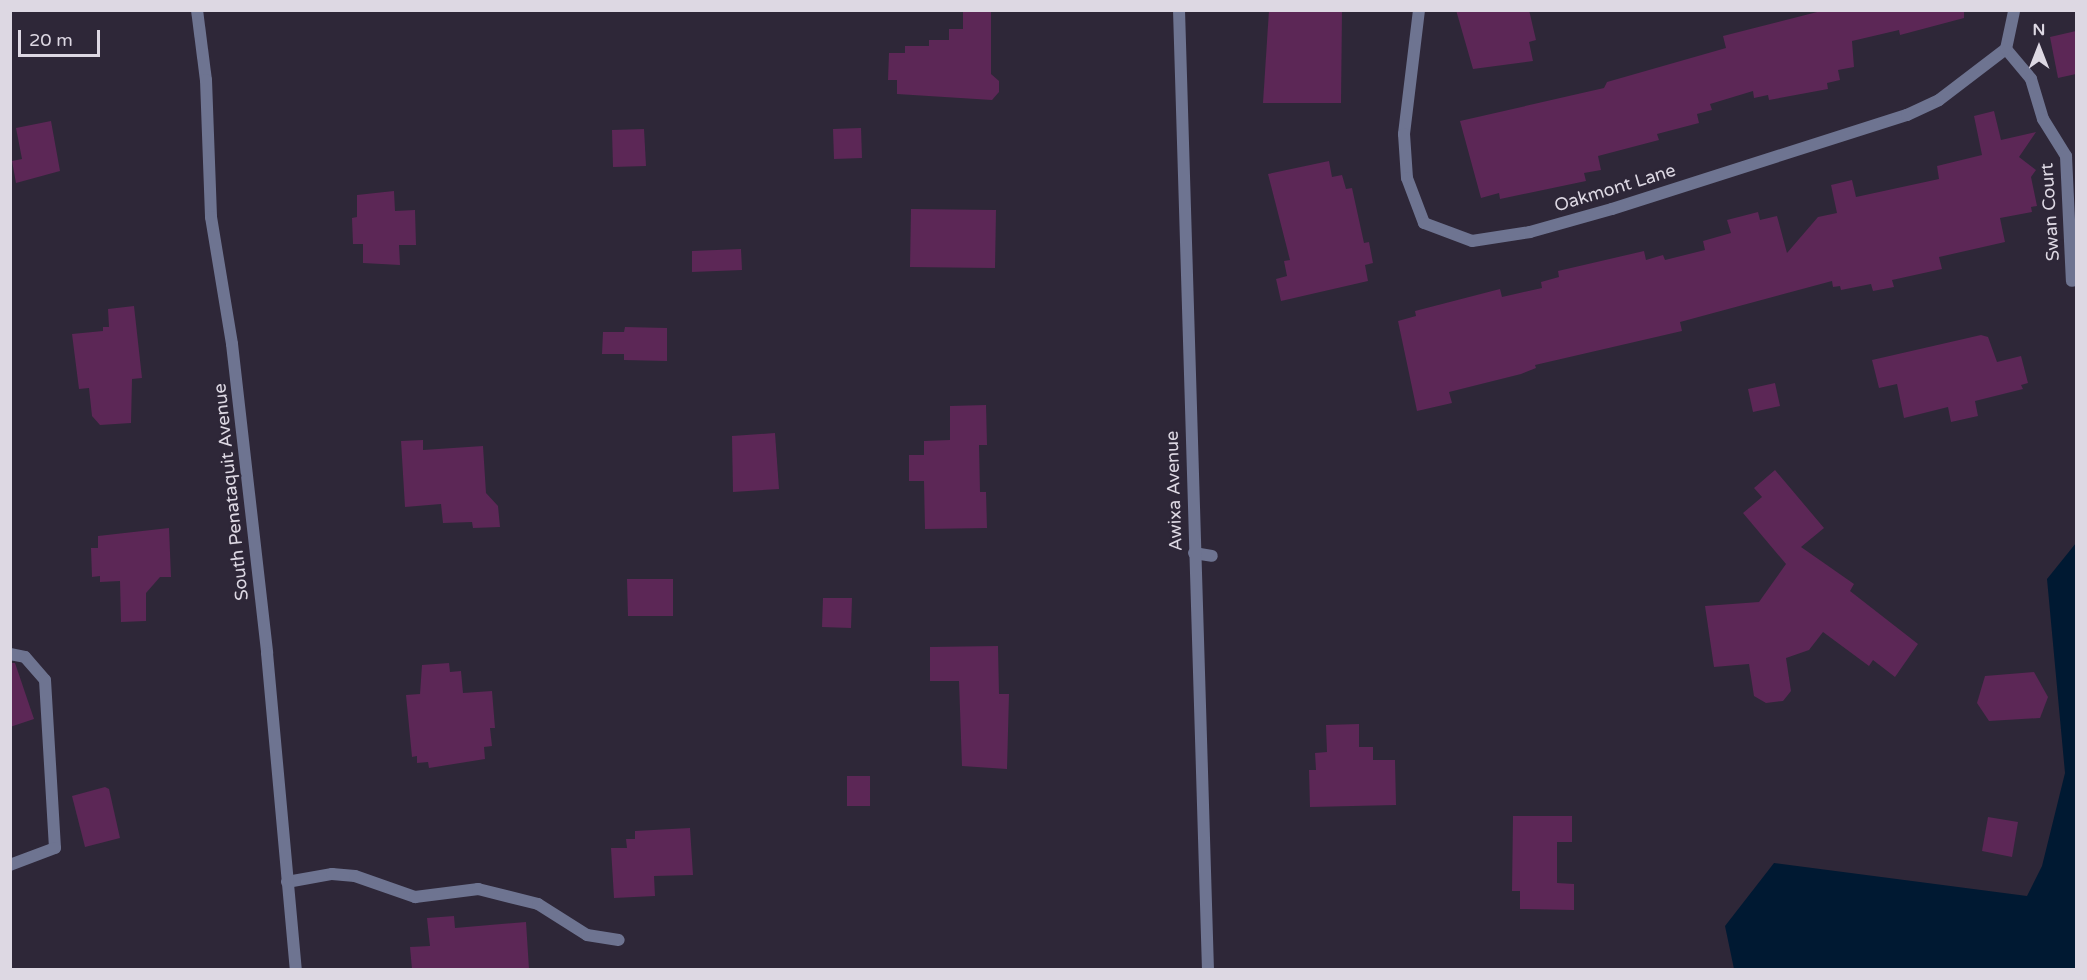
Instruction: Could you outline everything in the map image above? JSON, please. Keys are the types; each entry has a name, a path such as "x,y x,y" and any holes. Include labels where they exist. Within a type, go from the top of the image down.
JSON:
{"street":[{"name":"South Penataquit Avenue","path":"197,10 206,80 211,217 232,344 267,653 296,969"},
{"name":"Awixa Avenue","path":"1179,10 1208,969"},
{"name":"Oakmont Lane","path":"1419,10 1404,134 1407,178 1424,224 1472,241 1530,232 1612,209 1907,116 1939,100 2006,49"},
{"path":"2006,49 2014,10"},
{"name":"Swan Court","path":"2006,49 2031,80 2043,119 2066,156 2072,281"},
{"path":"1194,553 1212,556"},
{"path":"10,654 25,657 45,680 55,848 10,865"},
{"path":"287,882 332,874 355,876 415,897 478,889 538,904 586,934 619,940"}],"water":[{"path":"2076,543 2076,969 1734,969 1725,926 1774,863 2027,896 2042,866 2065,773 2047,579"}],"building":[{"path":"1269,10 1342,10 1341,103 1263,103"},
{"path":"1456,10 1529,10 1536,40 1529,42 1533,61 1473,69"},
{"path":"1825,10 1964,10 1964,18 1900,35 1899,30 1852,41 1854,67 1838,70 1840,80 1827,83 1828,89 1769,100 1768,95 1754,98 1753,91 1710,104 1712,110 1697,114 1699,123 1657,134 1659,140 1598,156 1601,170 1584,173 1586,181 1500,199 1499,193 1481,198 1460,121 1604,88 1607,82 1726,48 1723,36"},
{"path":"963,12 991,12 991,74 999,81 999,92 992,100 897,94 897,80 888,80 889,53 905,53 905,46 929,46 929,40 949,40 949,29 963,29"},
{"path":"2076,31 2076,74 2058,78 2050,37"},
{"path":"1994,111 2001,140 2036,132 2019,157 2036,170 2031,177 2037,206 2031,207 2032,212 2000,218 2005,242 1939,257 1942,269 1892,280 1894,287 1873,291 1871,284 1841,290 1840,286 1833,287 1832,281 1680,322 1682,331 1535,365 1536,368 1521,374 1449,392 1452,403 1417,411 1398,321 1416,316 1415,311 1500,289 1502,297 1542,288 1541,282 1559,277 1558,271 1644,251 1646,260 1663,255 1665,260 1705,250 1703,241 1731,233 1727,220 1758,212 1760,220 1777,216 1787,253 1818,217 1837,213 1831,185 1852,180 1856,197 1939,179 1937,166 1982,155 1974,116"},
{"path":"51,121 60,171 16,183 12,161 22,159 16,128"},
{"path":"861,128 862,158 834,159 833,129"},
{"path":"644,129 646,166 613,167 612,130"},
{"path":"1329,161 1332,177 1342,175 1346,189 1352,188 1364,243 1369,242 1373,263 1365,265 1368,281 1281,301 1276,279 1287,276 1284,261 1290,260 1268,174"},
{"path":"394,191 395,211 415,210 416,245 399,245 400,265 363,263 363,244 353,244 352,218 357,217 357,195"},
{"path":"911,209 996,210 995,268 910,267"},
{"path":"741,249 742,270 692,272 692,251"},
{"path":"134,306 142,378 132,379 131,423 100,425 92,416 89,388 79,389 72,334 103,331 103,327 109,327 108,309"},
{"path":"625,327 667,328 667,361 624,360 624,354 602,354 603,332 624,332"},
{"path":"1981,335 1988,337 1997,362 2021,356 2028,383 2021,385 2023,389 1975,401 1978,416 1951,422 1948,407 1904,418 1897,384 1879,388 1872,360"},
{"path":"1775,383 1780,406 1753,412 1748,389"},
{"path":"986,405 987,445 979,445 980,492 986,492 987,528 925,529 924,481 909,481 909,455 924,455 924,441 950,440 950,406"},
{"path":"775,433 779,489 733,492 732,436"},
{"path":"423,440 423,450 483,446 486,493 498,506 500,527 473,528 472,522 443,523 441,504 405,507 401,441"},
{"path":"1775,470 1824,528 1801,547 1854,584 1850,591 1918,644 1895,677 1873,660 1869,666 1823,632 1809,650 1786,658 1791,691 1783,701 1766,703 1754,696 1749,664 1714,667 1705,606 1759,602 1786,564 1743,513 1762,497 1754,488"},
{"path":"169,528 171,577 160,577 146,593 146,621 121,622 120,581 100,582 100,576 92,577 91,548 98,548 98,536"},
{"path":"627,579 673,579 673,616 628,616"},
{"path":"823,598 852,598 851,628 822,627"},
{"path":"998,646 999,694 1009,694 1007,769 962,766 959,681 930,681 930,647"},
{"path":"10,663 15,663 34,719 10,727"},
{"path":"449,663 450,672 461,671 463,693 492,691 495,728 490,728 492,746 484,747 485,759 429,768 428,762 417,763 417,756 412,757 406,695 420,694 422,665"},
{"path":"2034,672 2048,697 2040,718 1989,721 1977,703 1985,676"},
{"path":"1359,724 1359,747 1373,747 1373,760 1395,760 1396,805 1310,807 1309,770 1316,770 1315,753 1327,752 1326,725"},
{"path":"847,776 870,776 870,806 847,806"},
{"path":"105,787 109,789 120,838 85,847 72,796"},
{"path":"1513,816 1572,816 1572,842 1557,842 1557,883 1574,884 1574,910 1520,909 1520,891 1512,891"},
{"path":"1988,817 2018,822 2012,857 1982,851"},
{"path":"690,828 693,875 654,876 655,896 614,898 611,848 627,848 626,839 635,839 635,831"},
{"path":"454,916 455,928 526,922 529,969 412,969 410,947 430,946 427,918"}]}
